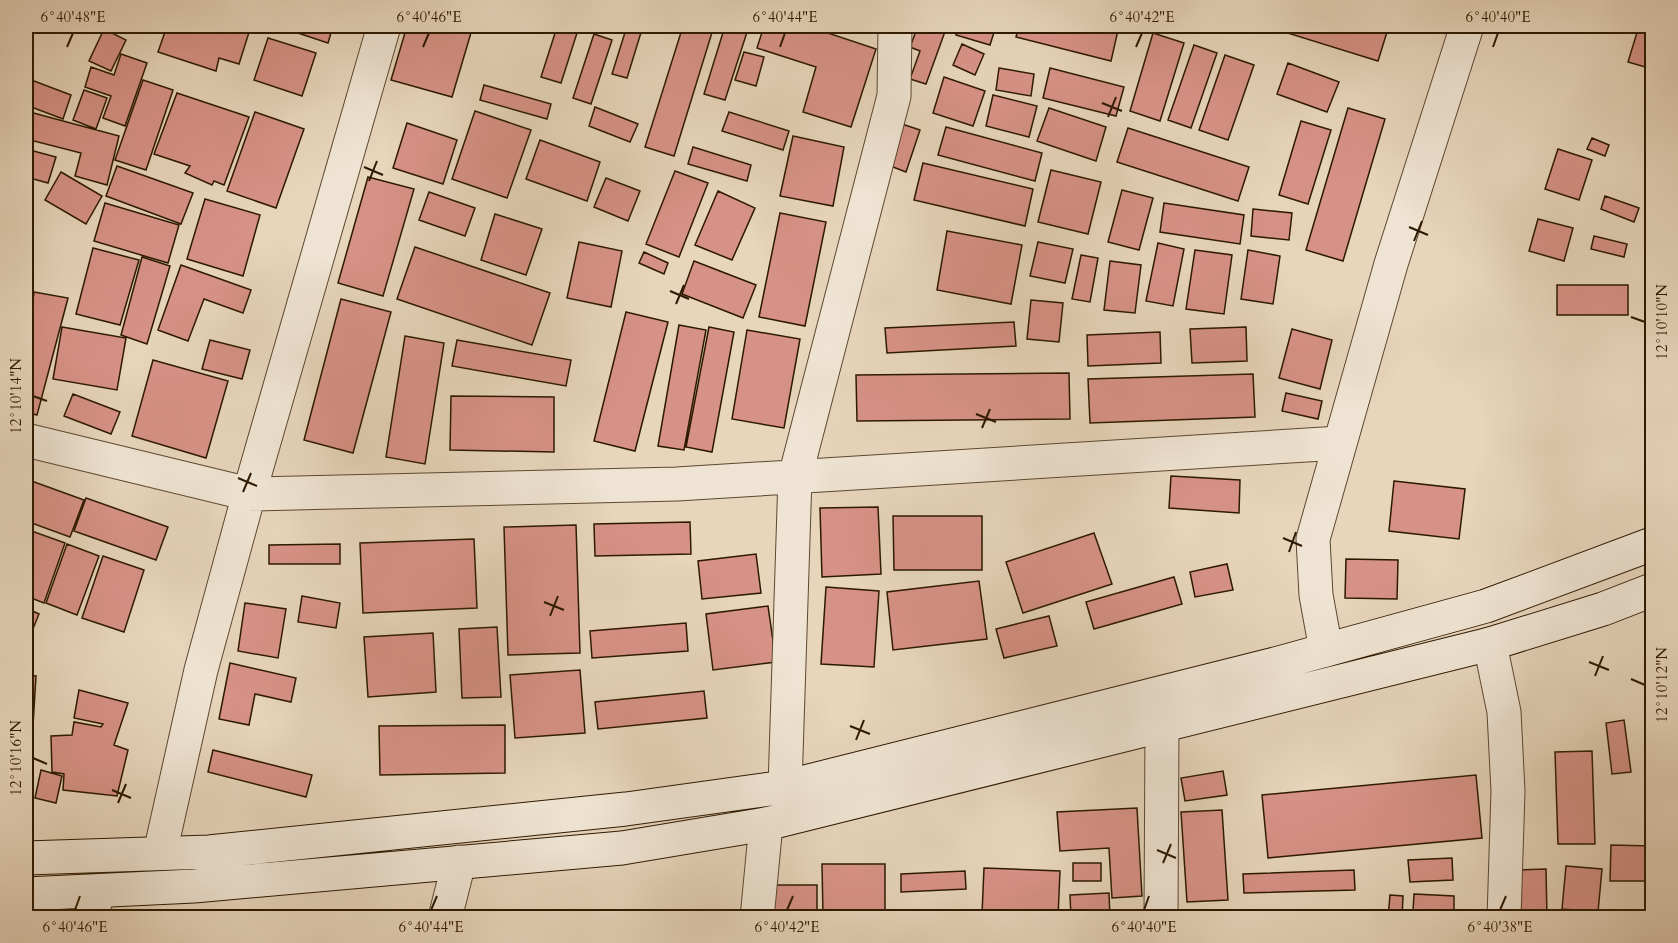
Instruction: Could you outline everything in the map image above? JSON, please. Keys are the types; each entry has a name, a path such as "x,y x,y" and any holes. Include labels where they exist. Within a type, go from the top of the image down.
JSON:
{"street":[{"path":"160,854 201,670 249,494 384,26"},
{"path":"785,787 795,477 894,96 895,26"},
{"path":"1326,650 1316,595 1313,539 1391,264 1467,26"},
{"path":"26,440 249,494 677,484 1340,443"},
{"path":"26,858 209,852 626,809 785,787 1326,650 1486,606 1653,544"},
{"path":"26,894 95,905 206,885 622,848 766,824 1490,644 1603,609 1653,590"},
{"path":"1490,644 1504,712 1508,791 1504,918"},
{"path":"1161,918 1162,726"},
{"path":"758,918 766,824"},
{"path":"445,918 459,862"}],"building":[{"path":"167,26 251,26 239,64 219,58 216,71 158,52"},
{"path":"277,26 333,26 328,43"},
{"path":"407,26 473,26 452,97 391,80"},
{"path":"627,26 643,26 627,78 612,74"},
{"path":"683,26 714,26 674,156 645,147"},
{"path":"725,26 749,26 725,100 704,94"},
{"path":"764,26 807,26 876,49 851,127 803,112 816,67 757,48"},
{"path":"918,26 947,26 926,84 910,79 920,51 910,47"},
{"path":"958,26 996,26 990,45 956,35"},
{"path":"1019,26 1119,26 1111,61 1016,37"},
{"path":"1265,26 1366,26 1387,32 1378,61"},
{"path":"1639,26 1652,26 1652,69 1628,62"},
{"path":"557,27 577,33 561,83 541,77"},
{"path":"104,29 126,40 111,71 89,61"},
{"path":"1153,33 1184,43 1160,121 1130,111"},
{"path":"594,34 612,40 591,104 573,98"},
{"path":"268,38 316,53 302,96 254,80"},
{"path":"962,44 984,54 975,75 953,65"},
{"path":"1194,45 1217,53 1191,128 1168,120"},
{"path":"744,52 764,57 756,86 735,80"},
{"path":"121,54 147,63 125,126 103,118 111,96 85,87 91,67 114,75"},
{"path":"1225,55 1254,65 1228,140 1199,130"},
{"path":"1288,63 1339,82 1327,112 1277,94"},
{"path":"999,68 1034,74 1031,96 996,90"},
{"path":"1050,68 1124,87 1116,116 1043,98"},
{"path":"944,77 985,91 973,126 933,113"},
{"path":"26,78 71,95 63,119 26,105"},
{"path":"143,80 173,90 146,170 115,160"},
{"path":"484,85 551,104 547,119 480,100"},
{"path":"84,90 107,98 96,129 73,120"},
{"path":"177,93 249,117 224,185 214,181 212,185 185,173 190,166 154,154"},
{"path":"993,95 1037,106 1029,137 986,126"},
{"path":"595,107 638,124 630,142 589,126"},
{"path":"1049,108 1106,127 1096,161 1037,141"},
{"path":"1348,108 1385,119 1343,261 1306,250"},
{"path":"26,111 119,136 107,185 75,176 81,153 26,139"},
{"path":"475,111 531,130 507,198 452,179"},
{"path":"255,112 304,129 276,208 227,191"},
{"path":"729,112 789,131 783,150 722,131"},
{"path":"1301,121 1331,130 1308,204 1279,195"},
{"path":"407,123 457,140 443,184 393,168"},
{"path":"902,124 920,130 906,172 888,165"},
{"path":"946,127 1042,153 1035,181 938,155"},
{"path":"1128,128 1249,167 1238,201 1117,162"},
{"path":"793,136 844,147 833,206 780,196"},
{"path":"1592,138 1609,145 1605,156 1587,149"},
{"path":"540,140 600,162 587,201 526,179"},
{"path":"693,147 751,165 747,181 688,164"},
{"path":"26,149 56,157 48,183 26,177"},
{"path":"1558,149 1592,160 1579,200 1545,189"},
{"path":"923,163 1033,189 1025,226 914,200"},
{"path":"117,166 193,193 181,224 106,196"},
{"path":"1051,170 1101,182 1088,234 1038,222"},
{"path":"675,171 708,183 679,257 646,244"},
{"path":"61,172 102,196 86,224 45,200"},
{"path":"368,177 414,189 383,296 338,283"},
{"path":"606,178 640,191 628,221 594,207"},
{"path":"1122,190 1153,198 1139,250 1108,242"},
{"path":"718,191 755,208 732,260 695,245"},
{"path":"429,192 475,208 465,236 419,220"},
{"path":"1605,196 1639,208 1634,222 1601,209"},
{"path":"205,199 260,215 243,276 187,259"},
{"path":"105,203 179,225 168,263 94,241"},
{"path":"1164,203 1244,215 1240,244 1160,232"},
{"path":"1253,209 1292,213 1289,240 1251,236"},
{"path":"780,213 826,222 805,326 759,317"},
{"path":"495,214 542,229 526,275 481,260"},
{"path":"1538,219 1573,228 1564,261 1529,251"},
{"path":"947,231 1022,245 1011,304 937,290"},
{"path":"1594,236 1627,244 1624,257 1591,249"},
{"path":"579,242 622,251 611,307 567,298"},
{"path":"1038,242 1073,249 1065,283 1030,276"},
{"path":"1158,243 1184,249 1173,306 1146,301"},
{"path":"415,247 550,293 532,345 397,299"},
{"path":"93,248 139,260 120,325 76,314"},
{"path":"1195,250 1232,255 1224,314 1186,309"},
{"path":"1248,250 1280,256 1273,304 1241,299"},
{"path":"644,252 668,263 664,274 639,263"},
{"path":"1081,255 1098,258 1090,302 1072,299"},
{"path":"142,257 170,266 147,344 121,335"},
{"path":"694,261 756,285 743,318 682,294"},
{"path":"1110,261 1141,265 1135,313 1104,310"},
{"path":"181,265 251,290 243,313 204,299 188,341 158,330"},
{"path":"1557,285 1628,285 1628,315 1557,315"},
{"path":"34,292 68,298 37,415 26,412 26,300 33,300"},
{"path":"341,299 391,312 353,453 304,440"},
{"path":"1031,300 1063,303 1059,342 1027,339"},
{"path":"626,312 668,322 635,451 594,441"},
{"path":"1014,322 1016,346 887,353 885,328"},
{"path":"679,325 706,330 684,450 658,446"},
{"path":"62,327 126,338 117,390 53,379"},
{"path":"709,327 734,332 712,452 686,447"},
{"path":"1246,327 1247,361 1192,363 1190,329"},
{"path":"1292,329 1332,340 1320,389 1279,378"},
{"path":"747,330 800,339 784,428 732,419"},
{"path":"1160,332 1161,363 1088,366 1087,335"},
{"path":"405,336 444,343 425,464 386,457"},
{"path":"210,340 250,350 242,379 202,369"},
{"path":"457,340 571,360 566,386 452,366"},
{"path":"153,360 228,381 206,458 132,436"},
{"path":"1069,373 1070,419 857,421 856,375"},
{"path":"1253,374 1255,417 1090,423 1088,379"},
{"path":"1286,393 1322,401 1318,419 1282,411"},
{"path":"73,394 120,412 111,434 64,416"},
{"path":"451,396 554,397 554,452 450,450"},
{"path":"1171,476 1240,480 1239,513 1169,508"},
{"path":"26,479 84,500 70,537 26,521"},
{"path":"1394,481 1465,489 1459,539 1389,531"},
{"path":"86,498 168,527 156,560 74,531"},
{"path":"878,507 881,574 822,577 820,508"},
{"path":"893,516 982,516 982,570 894,570"},
{"path":"690,522 691,554 595,556 594,524"},
{"path":"576,525 580,653 508,655 504,527"},
{"path":"26,529 65,543 44,603 26,596"},
{"path":"1094,533 1112,584 1023,613 1006,562"},
{"path":"474,539 477,608 363,613 360,543"},
{"path":"67,544 99,556 77,615 46,603"},
{"path":"340,544 340,564 269,564 269,545"},
{"path":"756,554 761,593 702,599 698,561"},
{"path":"103,556 144,570 124,632 82,618"},
{"path":"1346,559 1398,560 1397,599 1345,598"},
{"path":"1227,564 1233,590 1195,597 1190,572"},
{"path":"1174,577 1182,604 1094,629 1086,602"},
{"path":"979,581 987,639 893,650 887,592"},
{"path":"826,587 879,591 874,667 821,664"},
{"path":"302,596 340,603 336,628 298,622"},
{"path":"245,603 286,609 278,658 238,651"},
{"path":"768,606 776,662 713,670 706,614"},
{"path":"26,608 39,614 26,646"},
{"path":"1049,616 1057,646 1004,658 996,629"},
{"path":"686,623 688,651 592,658 590,631"},
{"path":"497,627 501,697 462,698 459,629"},
{"path":"433,633 436,692 368,697 364,637"},
{"path":"230,663 296,678 291,702 255,694 249,725 219,719"},
{"path":"580,670 585,733 515,738 510,675"},
{"path":"26,675 36,676 29,791 26,791"},
{"path":"79,690 128,703 114,745 128,750 117,796 63,790 64,774 52,772 51,736 72,735 74,722 101,727 103,724 74,718"},
{"path":"704,691 707,718 598,729 595,702"},
{"path":"1624,720 1631,772 1612,774 1606,723"},
{"path":"505,725 505,773 380,775 379,726"},
{"path":"213,750 312,775 306,797 208,772"},
{"path":"1592,751 1595,844 1558,844 1555,752"},
{"path":"41,770 62,776 56,803 35,798"},
{"path":"1223,771 1227,795 1185,801 1181,778"},
{"path":"1476,775 1482,838 1268,858 1262,795"},
{"path":"1137,808 1142,896 1112,898 1109,848 1060,851 1057,812"},
{"path":"1222,810 1228,900 1187,902 1181,812"},
{"path":"1611,845 1652,846 1652,881 1610,881"},
{"path":"1452,858 1453,880 1410,882 1408,860"},
{"path":"1073,863 1101,863 1101,881 1073,881"},
{"path":"822,864 885,864 885,916 823,916"},
{"path":"1566,866 1602,869 1598,912 1562,909"},
{"path":"984,868 1060,871 1058,918 982,914"},
{"path":"1546,869 1547,918 1521,918 1520,870"},
{"path":"1354,870 1355,890 1244,893 1243,874"},
{"path":"965,871 966,889 901,892 901,874"},
{"path":"772,885 817,885 817,918 772,918"},
{"path":"1109,893 1110,918 1071,918 1070,895"},
{"path":"1414,894 1454,896 1454,913 1413,911"},
{"path":"1390,895 1403,896 1402,918 1388,918"},
{"path":"647,911 724,911 724,918 647,918"},
{"path":"970,911 970,918 910,918 910,913"},
{"path":"1258,913 1258,918 1228,918 1228,915"}]}
